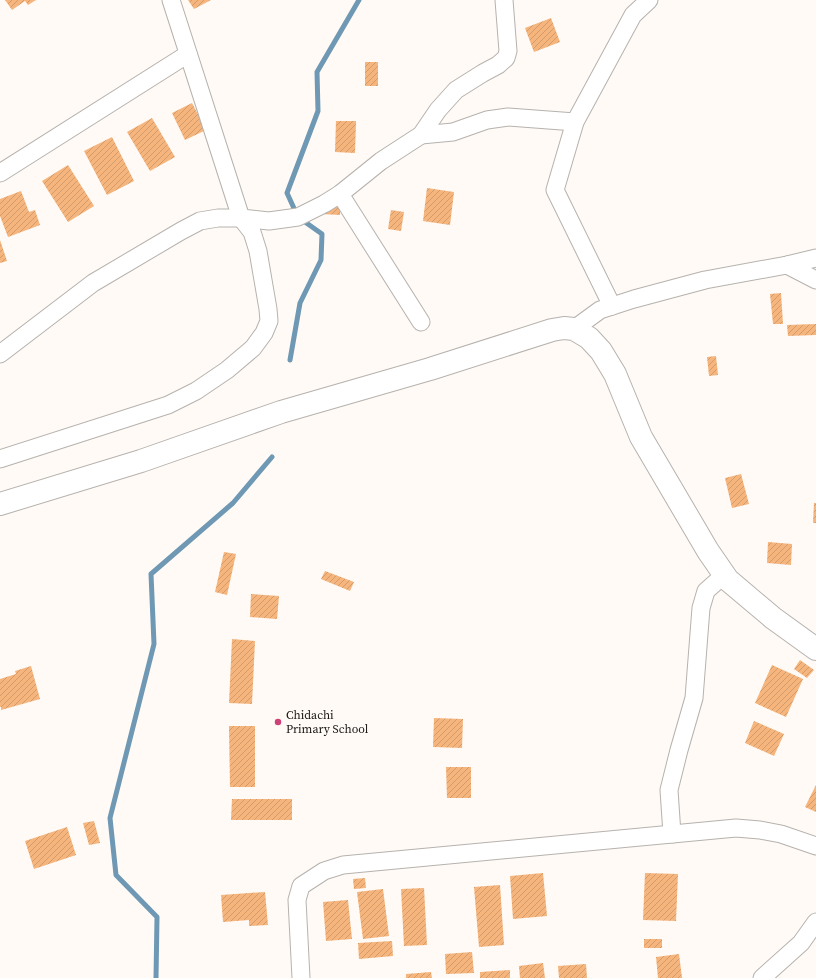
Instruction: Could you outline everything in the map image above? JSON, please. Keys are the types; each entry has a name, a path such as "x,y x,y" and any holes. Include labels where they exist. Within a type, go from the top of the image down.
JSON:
{"street":[{"path":"0,459 168,405 196,391 227,370 253,348 264,333 268,321 268,309 258,251 252,232 241,218 171,0"},
{"path":"0,354 92,283 200,221 218,218 241,218 269,221 298,217 340,194 380,161 420,135 438,110 456,90 498,65 506,58 508,51 504,0"},
{"path":"612,306 555,190 575,122 633,16 649,0"},
{"path":"0,173 188,54"},
{"path":"420,135 453,132 487,120 508,117 575,122"},
{"path":"340,194 421,322"},
{"path":"574,329 600,310 612,306 705,280 787,265 816,258"},
{"path":"787,265 816,280"},
{"path":"0,504 141,461 281,412 430,369 552,330 564,328 574,329 589,338 602,351 615,374 641,437 708,551 724,575 773,618 816,649"},
{"path":"672,834 669,790 694,698 700,608 706,591 724,575"},
{"path":"301,978 297,900 301,886 324,871 344,866 736,828 781,834 816,846"},
{"path":"762,978 801,943 816,922"}],"building":[{"path":"5,0 36,0 28,5 25,1 12,10"},
{"path":"188,0 211,0 194,9"},
{"path":"551,18 560,42 534,52 525,28"},
{"path":"365,62 378,62 378,86 365,86"},
{"path":"192,103 206,130 185,140 172,113"},
{"path":"152,118 175,157 150,171 127,132"},
{"path":"336,121 356,121 355,153 335,152"},
{"path":"112,137 134,181 107,195 84,151"},
{"path":"68,165 94,206 68,222 42,181"},
{"path":"427,188 454,192 450,225 423,221"},
{"path":"21,191 29,212 35,210 40,225 8,237 0,216 0,199"},
{"path":"322,206 340,207 340,215 322,214"},
{"path":"391,210 404,212 401,231 388,229"},
{"path":"0,240 7,261 0,263"},
{"path":"781,293 783,324 773,324 770,294"},
{"path":"816,324 816,335 788,336 787,325"},
{"path":"716,356 718,375 709,376 707,357"},
{"path":"741,474 749,504 732,508 725,478"},
{"path":"814,503 816,503 816,523 813,523"},
{"path":"768,542 792,544 791,565 767,563"},
{"path":"224,552 236,554 227,595 215,592"},
{"path":"325,571 354,582 350,591 321,579"},
{"path":"251,594 279,596 277,619 250,617"},
{"path":"232,639 255,641 252,704 229,703"},
{"path":"800,660 814,670 807,678 794,669"},
{"path":"772,665 803,679 786,717 755,703"},
{"path":"31,666 40,699 1,710 0,679 16,674 15,671"},
{"path":"434,718 463,719 462,748 433,747"},
{"path":"754,721 784,734 774,756 745,743"},
{"path":"229,726 255,726 255,787 230,787"},
{"path":"446,767 471,767 471,798 447,798"},
{"path":"816,785 816,812 805,807"},
{"path":"232,799 292,799 292,820 231,820"},
{"path":"94,821 100,843 89,845 83,823"},
{"path":"67,827 76,855 34,869 25,841"},
{"path":"543,873 547,916 513,919 510,876"},
{"path":"645,873 678,874 676,921 643,920"},
{"path":"365,878 366,888 354,889 353,879"},
{"path":"500,885 504,945 479,947 474,887"},
{"path":"424,888 427,945 404,946 401,889"},
{"path":"383,889 389,936 363,939 357,892"},
{"path":"265,892 268,925 249,926 249,920 223,922 221,895"},
{"path":"348,900 352,939 326,941 323,902"},
{"path":"644,939 662,939 662,948 644,948"},
{"path":"392,941 393,956 359,959 358,943"},
{"path":"472,952 474,973 446,974 445,954"},
{"path":"679,954 682,978 658,978 656,957"},
{"path":"543,963 545,978 520,978 519,966"},
{"path":"586,964 587,978 559,978 558,966"},
{"path":"510,970 510,978 480,978 480,972"},
{"path":"431,972 432,978 406,978 406,974"}],"waterway":[{"path":"290,360 300,303 321,260 322,234 298,217 287,193 318,111 317,72 359,0"},
{"path":"156,978 157,917 116,875 110,818 154,644 151,574 233,503 272,457"}],"place":[{"name":"Chidachi Primary School","path":"278,722"}]}
